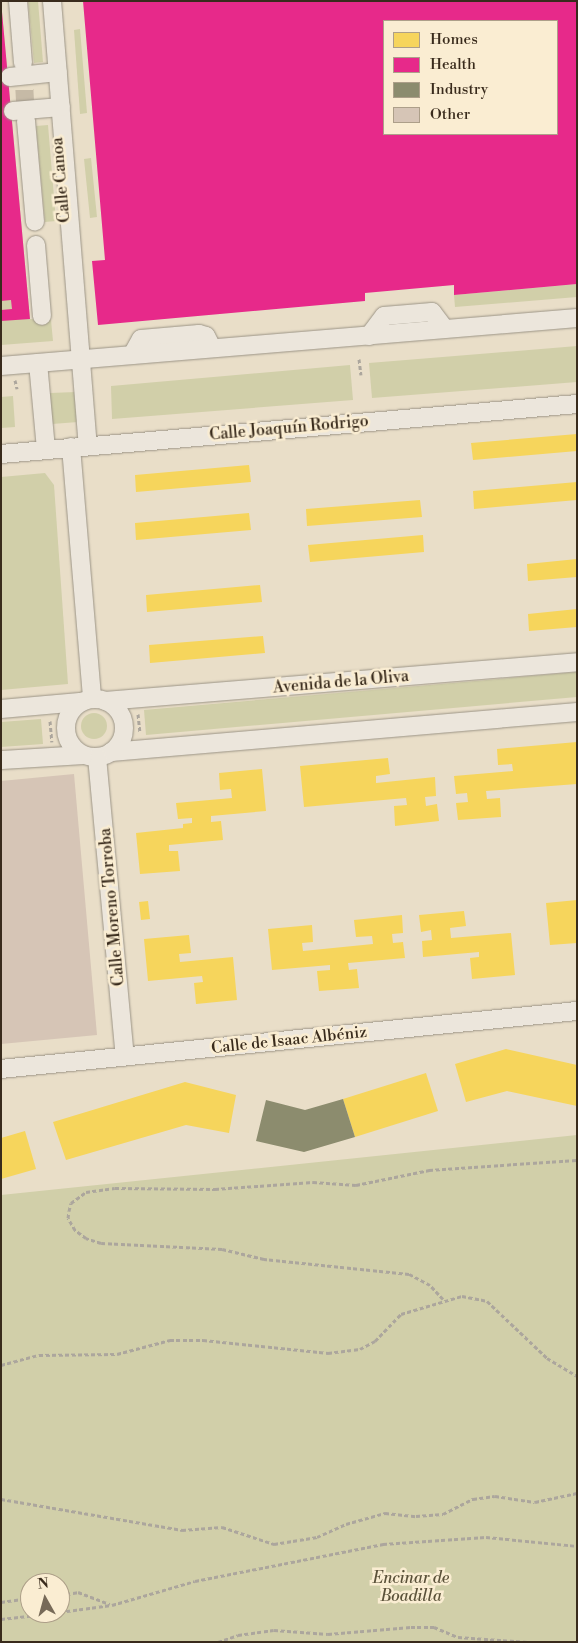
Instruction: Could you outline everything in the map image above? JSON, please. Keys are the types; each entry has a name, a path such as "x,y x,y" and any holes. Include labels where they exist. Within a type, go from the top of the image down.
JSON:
{"street":[{"path":"18,1 22,63"},
{"name":"Calle Canoa","path":"46,1 55,72"},
{"name":"Calle Canoa","path":"52,1 55,72 80,361 79,447"},
{"path":"10,77 55,72"},
{"path":"35,222 20,116 58,108"},
{"path":"36,245 42,316"},
{"path":"1,372 132,355 577,318"},
{"path":"80,361 577,324"},
{"path":"1,366 38,366"},
{"path":"38,366 46,450"},
{"name":"Calle Joaquín Rodrigo","path":"1,454 577,404"},
{"path":"79,447 92,700"},
{"name":"Avenida de la Oliva","path":"1,710 92,700 137,699 577,662"},
{"path":"92,700 118,710 124,725 121,740 97,755"},
{"path":"92,700 69,714 65,729 70,744 97,755"},
{"path":"1,760 97,755 141,748 577,712"},
{"name":"Calle Moreno Torroba","path":"97,755 125,1056"},
{"name":"Calle de Isaac Albéniz","path":"1,1069 577,1011"}],"path":[{"path":"359,359 361,374"},
{"path":"137,699 141,748"},
{"path":"50,717 52,747"},
{"path":"443,1299 430,1285 409,1274 264,1259 222,1250 101,1243 86,1238 76,1230 68,1218 69,1211 71,1203 86,1192 115,1188 215,1189 312,1182 356,1185 429,1170 577,1160"},
{"path":"1,1365 39,1355 117,1354 170,1340 203,1340 328,1353 360,1349 375,1341 401,1314 443,1299 478,1297 487,1301 547,1358 577,1376"},
{"path":"1,1499 182,1530 222,1527 274,1544 317,1537 346,1524 385,1513 416,1516 434,1515 473,1499 495,1496 534,1502 577,1493"},
{"path":"70,1611 112,1605 195,1581 383,1544 486,1537 577,1546"},
{"path":"70,1593 78,1592 112,1605"},
{"path":"1,1602 20,1599"},
{"path":"1,1619 20,1617"},
{"path":"218,1642 238,1635 274,1630 328,1634 411,1627 434,1627 458,1637 528,1642"}],"green space":[{"path":"1,1 30,319 51,320 53,341 1,345"},
{"path":"28,1 38,1 43,62 34,63"},
{"path":"80,29 87,113 80,114 74,30"},
{"path":"48,125 56,221 45,222 36,126"},
{"path":"91,158 97,217 90,218 84,159"},
{"path":"577,284 577,297 455,307 454,295"},
{"path":"577,346 577,382 372,398 369,363"},
{"path":"350,365 353,400 112,419 111,386"},
{"path":"76,392 78,422 52,424 50,393"},
{"path":"13,396 15,427 1,428 1,397"},
{"path":"45,473 54,485 68,684 1,690 1,477"},
{"path":"577,672 577,697 146,735 144,710"},
{"path":"94,713 103,717 107,726 103,735 94,739 85,735 81,726 85,717"},
{"path":"41,719 43,744 1,747 1,722"},
{"name":"Encinar de Boadilla","path":"577,1135 577,1642 1,1642 1,1195"}],"building: Homes":[{"path":"577,434 577,451 473,460 471,443"},
{"path":"249,465 251,482 136,492 135,475"},
{"path":"577,482 577,500 474,509 473,491"},
{"path":"420,500 422,517 307,526 306,509"},
{"path":"249,513 251,530 136,540 135,523"},
{"path":"423,535 424,552 310,562 308,545"},
{"path":"577,559 577,577 528,581 527,564"},
{"path":"260,585 262,602 147,612 146,595"},
{"path":"577,609 577,627 529,631 528,614"},
{"path":"263,636 265,653 150,663 149,645"},
{"path":"577,742 577,784 486,791 487,799 500,798 501,817 458,820 456,803 468,802 467,793 456,794 454,776 513,771 512,764 498,765 497,749"},
{"path":"388,758 390,774 376,776 376,783 435,777 436,796 425,797 426,806 437,804 439,821 395,826 394,806 407,805 406,798 304,807 300,766"},
{"path":"262,769 266,811 211,816 211,822 221,821 223,840 169,845 169,851 178,851 180,871 140,874 136,833 183,828 183,824 192,823 192,818 178,819 176,803 232,798 231,789 220,790 219,773"},
{"path":"577,900 577,943 550,945 546,903"},
{"path":"148,901 150,919 141,920 139,902"},
{"path":"464,911 466,926 450,928 451,938 511,933 515,975 472,979 470,958 479,957 479,952 423,957 422,941 432,940 431,930 421,932 419,915"},
{"path":"402,915 403,933 392,934 393,943 403,942 405,958 348,963 349,970 357,969 359,988 319,991 317,971 330,970 330,965 272,970 268,929 312,925 313,942 302,943 303,951 373,944 372,936 356,937 354,920"},
{"path":"189,935 191,953 179,954 180,962 233,957 237,1000 196,1004 194,983 203,982 202,976 148,981 144,939"},
{"path":"506,1049 577,1065 577,1106 507,1091 466,1102 455,1064"},
{"path":"426,1073 438,1111 355,1137 343,1099"},
{"path":"185,1082 236,1095 229,1133 186,1125 66,1160 53,1122"},
{"path":"25,1131 36,1169 1,1179 1,1138"}],"building: Health":[{"path":"1,1 30,319 1,321 1,310 12,309 11,300 1,301"},
{"path":"83,1 577,1 577,284 454,295 454,285 365,293 365,301 98,325 92,261 105,260"}],"building: Industry":[{"path":"343,1099 355,1137 304,1152 256,1141 266,1100 305,1110"}],"building: Other":[{"path":"74,774 97,1035 1,1044 1,781"}],"tunnel":[{"path":"23,63 26,121"}]}
